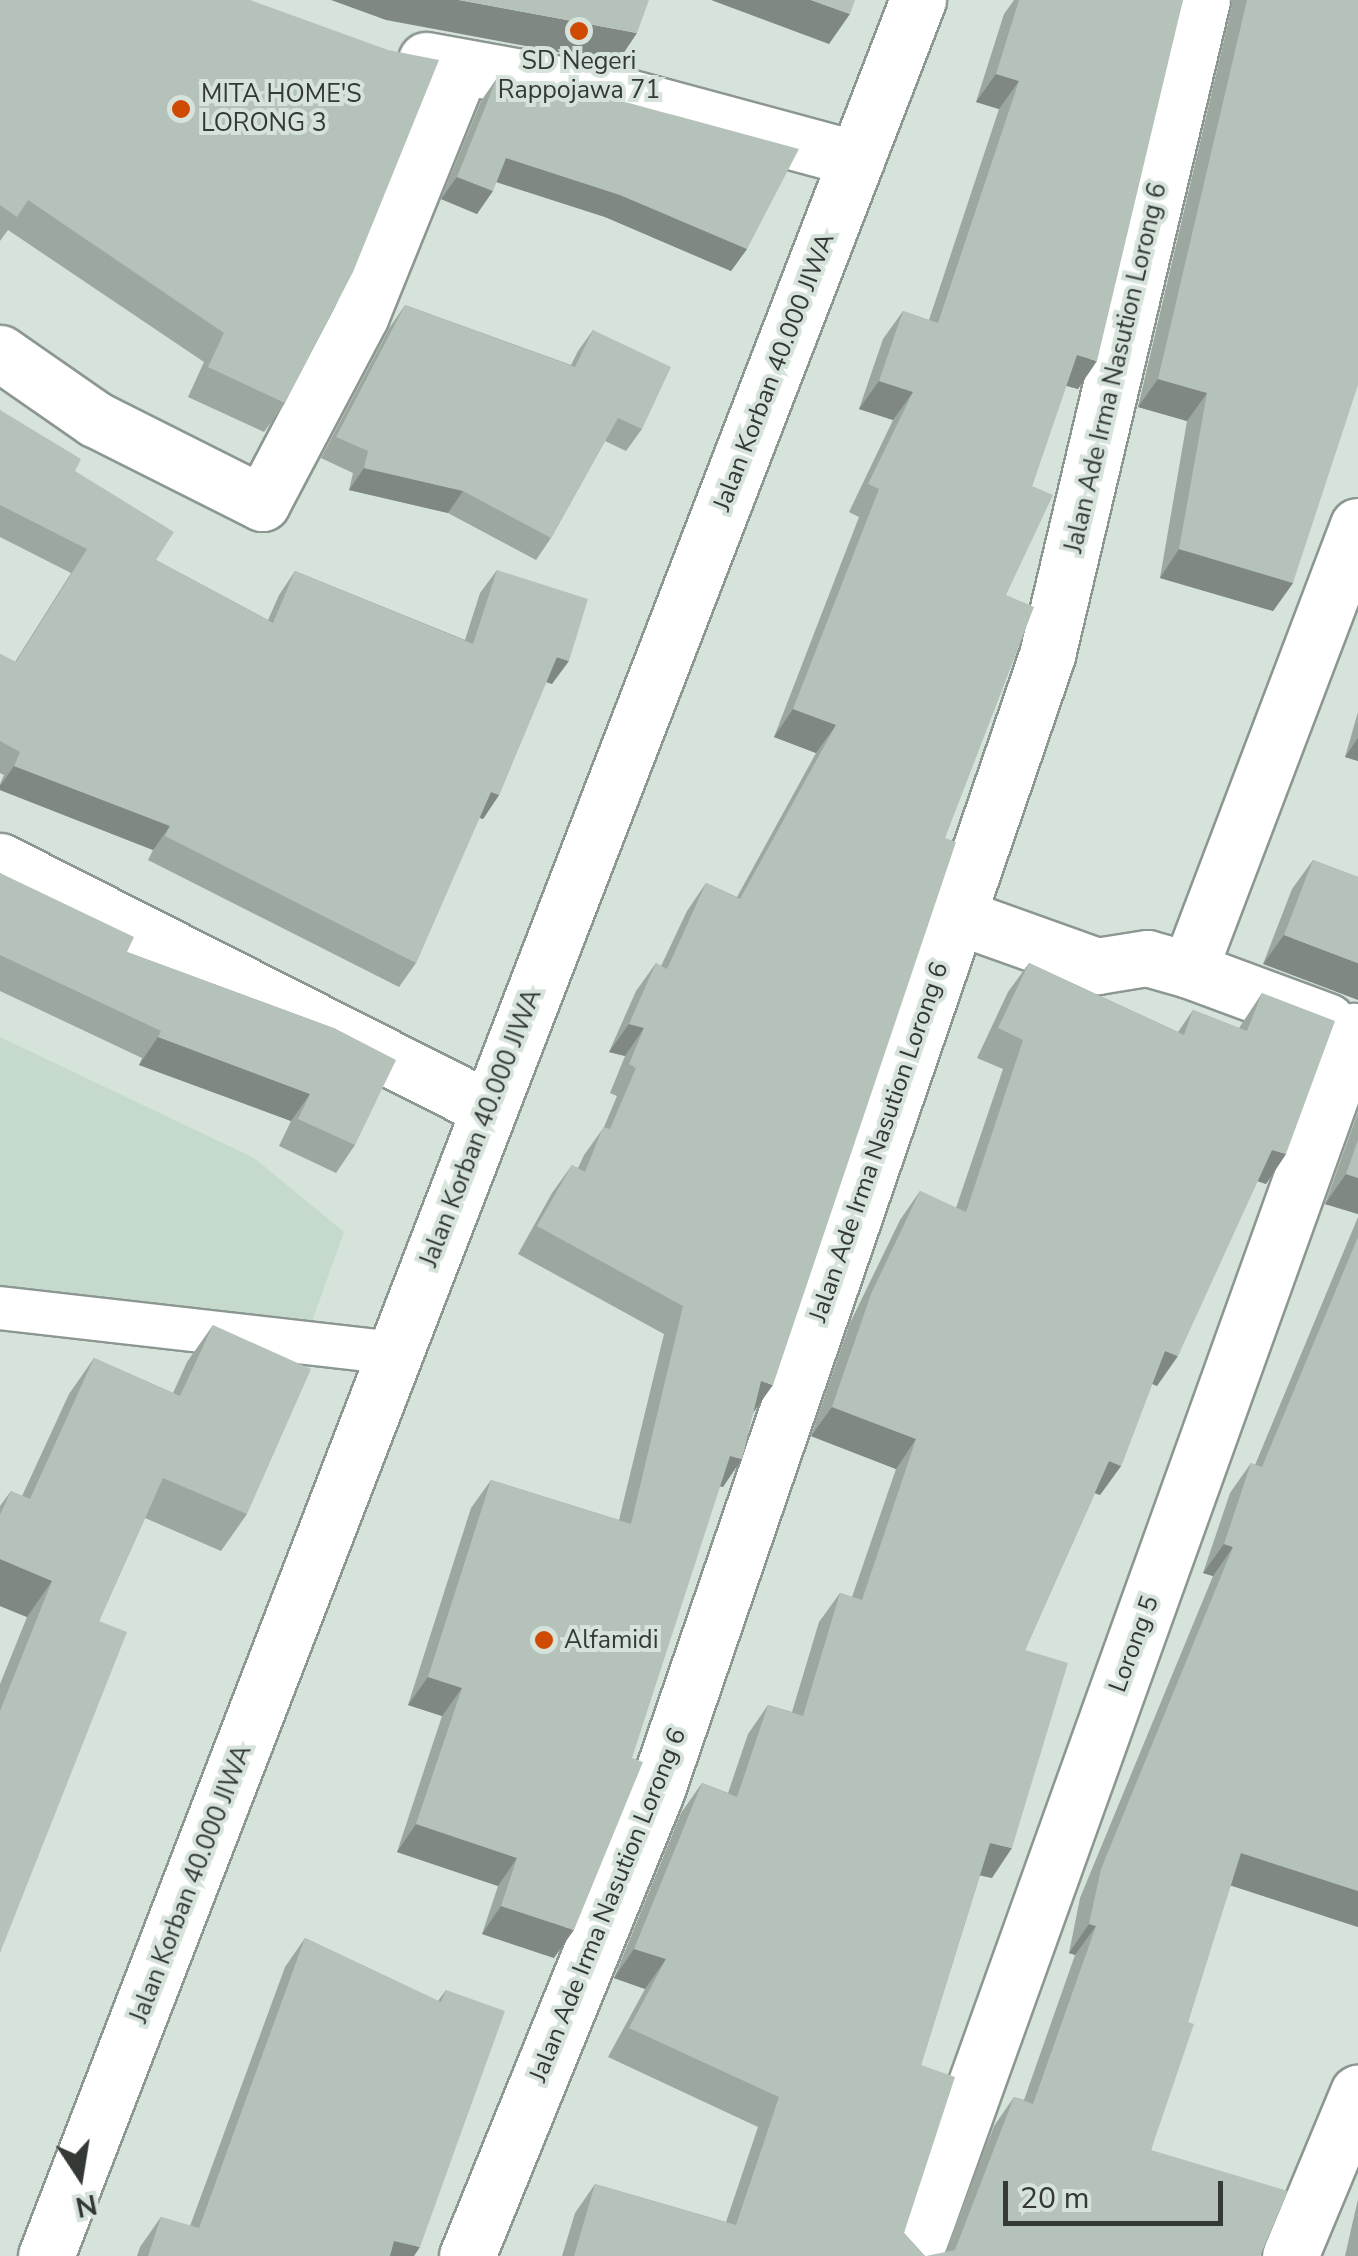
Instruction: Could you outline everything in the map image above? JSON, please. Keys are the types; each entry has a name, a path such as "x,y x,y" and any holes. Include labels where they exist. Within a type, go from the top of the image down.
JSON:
{"street":[{"name":"Jalan Korban 40.000 JIWA","path":"46,2256 918,0"},
{"name":"Jalan Ade Irma Nasution Lorong 6","path":"467,2256 656,1792 1062,601 1202,0"},
{"path":"378,50 620,95 856,160"},
{"path":"0,352 94,419 262,504 361,315 461,67"},
{"path":"1189,970 1358,526"},
{"path":"0,861 487,1108"},
{"path":"957,916 1097,966 1146,958 1189,970 1356,1032"},
{"name":"Lorong 5","path":"914,2256 1356,1032"},
{"path":"1290,2256 1358,2093"}],"lane":[{"path":"0,1308 392,1353"}],"shaded area":[{"path":"0,1037 254,1158 344,1232 302,1349 0,1318"}],"building":[{"path":"0,0 250,0 388,50 439,60 353,272 285,403 208,367 224,333 28,200 17,217 0,205"},
{"path":"459,0 649,0 637,33"},
{"path":"811,0 855,0 850,14"},
{"path":"1019,0 1183,0 1097,361 1077,355 1032,486 1053,495 1006,595 1034,607 945,838 956,842 773,1385 761,1381 742,1459 730,1456 632,1758 643,1762 574,1930 501,1906 517,1858 416,1824 462,1688 428,1677 491,1480 631,1524 683,1306 537,1226 572,1165 585,1172 603,1127 610,1129 636,1068 629,1064 644,1028 629,1024 656,963 667,969 706,883 740,899 836,725 793,709 879,489 868,484 913,392 879,381 903,311 938,323 1019,81 996,74"},
{"path":"1247,0 1358,0 1358,385 1293,583 1179,549 1207,393 1158,379"},
{"path":"497,78 629,103 799,149 747,249 620,195 506,158 493,191 457,177"},
{"path":"405,305 575,367 593,330 671,367 642,429 618,418 551,538 463,491 364,468 368,451 336,437"},
{"path":"0,410 81,459 75,471 174,532 156,560 273,623 295,571 473,644 497,570 588,599 569,661 557,657 499,795 491,792 416,963 165,836 170,826 14,766 20,752 0,741 0,654 16,662 87,549 0,505"},
{"path":"1313,860 1358,877 1358,963 1284,935"},
{"path":"0,873 134,937 127,952 336,1029 396,1060 355,1145 298,1119 310,1094 158,1037 161,1031 0,955"},
{"path":"1029,963 1184,1035 1193,1010 1247,1031 1262,993 1335,1021 1286,1154 1272,1150 1178,1356 1165,1351 1121,1466 1109,1461 1025,1650 1068,1663 1012,1848 990,1843 921,2065 955,2077 904,2233 925,2256 574,2256 595,2184 736,2225 779,2097 629,2028 666,1959 634,1949 702,1783 737,1797 768,1705 803,1716 840,1593 862,1600 916,1439 832,1407 871,1294 920,1191 966,1212 1023,1040 998,1028"},
{"path":"1358,1140 1358,1178 1346,1174"},
{"path":"1358,1237 1358,1891 1241,1853 1188,2022 1194,2024 1151,2150 1288,2191 1260,2256 926,2256 955,2250 1014,2097 1033,2104 1096,1926 1089,1924 1101,1869 1233,1547 1224,1544 1251,1463 1262,1467"},
{"path":"213,1325 311,1369 247,1514 163,1478 99,1621 127,1632 0,1953 0,1711 52,1581 0,1559 0,1515 11,1491 30,1499 94,1358 180,1396"},
{"path":"305,1938 441,2002 446,1990 505,2011 420,2247 394,2241 390,2256 148,2256 161,2217 199,2228"}],"place":[{"name":"SD Negeri Rappojawa 71","path":"579,31"},
{"name":"MITA HOME'S LORONG 3","path":"181,109"},
{"name":"Alfamidi","path":"544,1640"}]}
